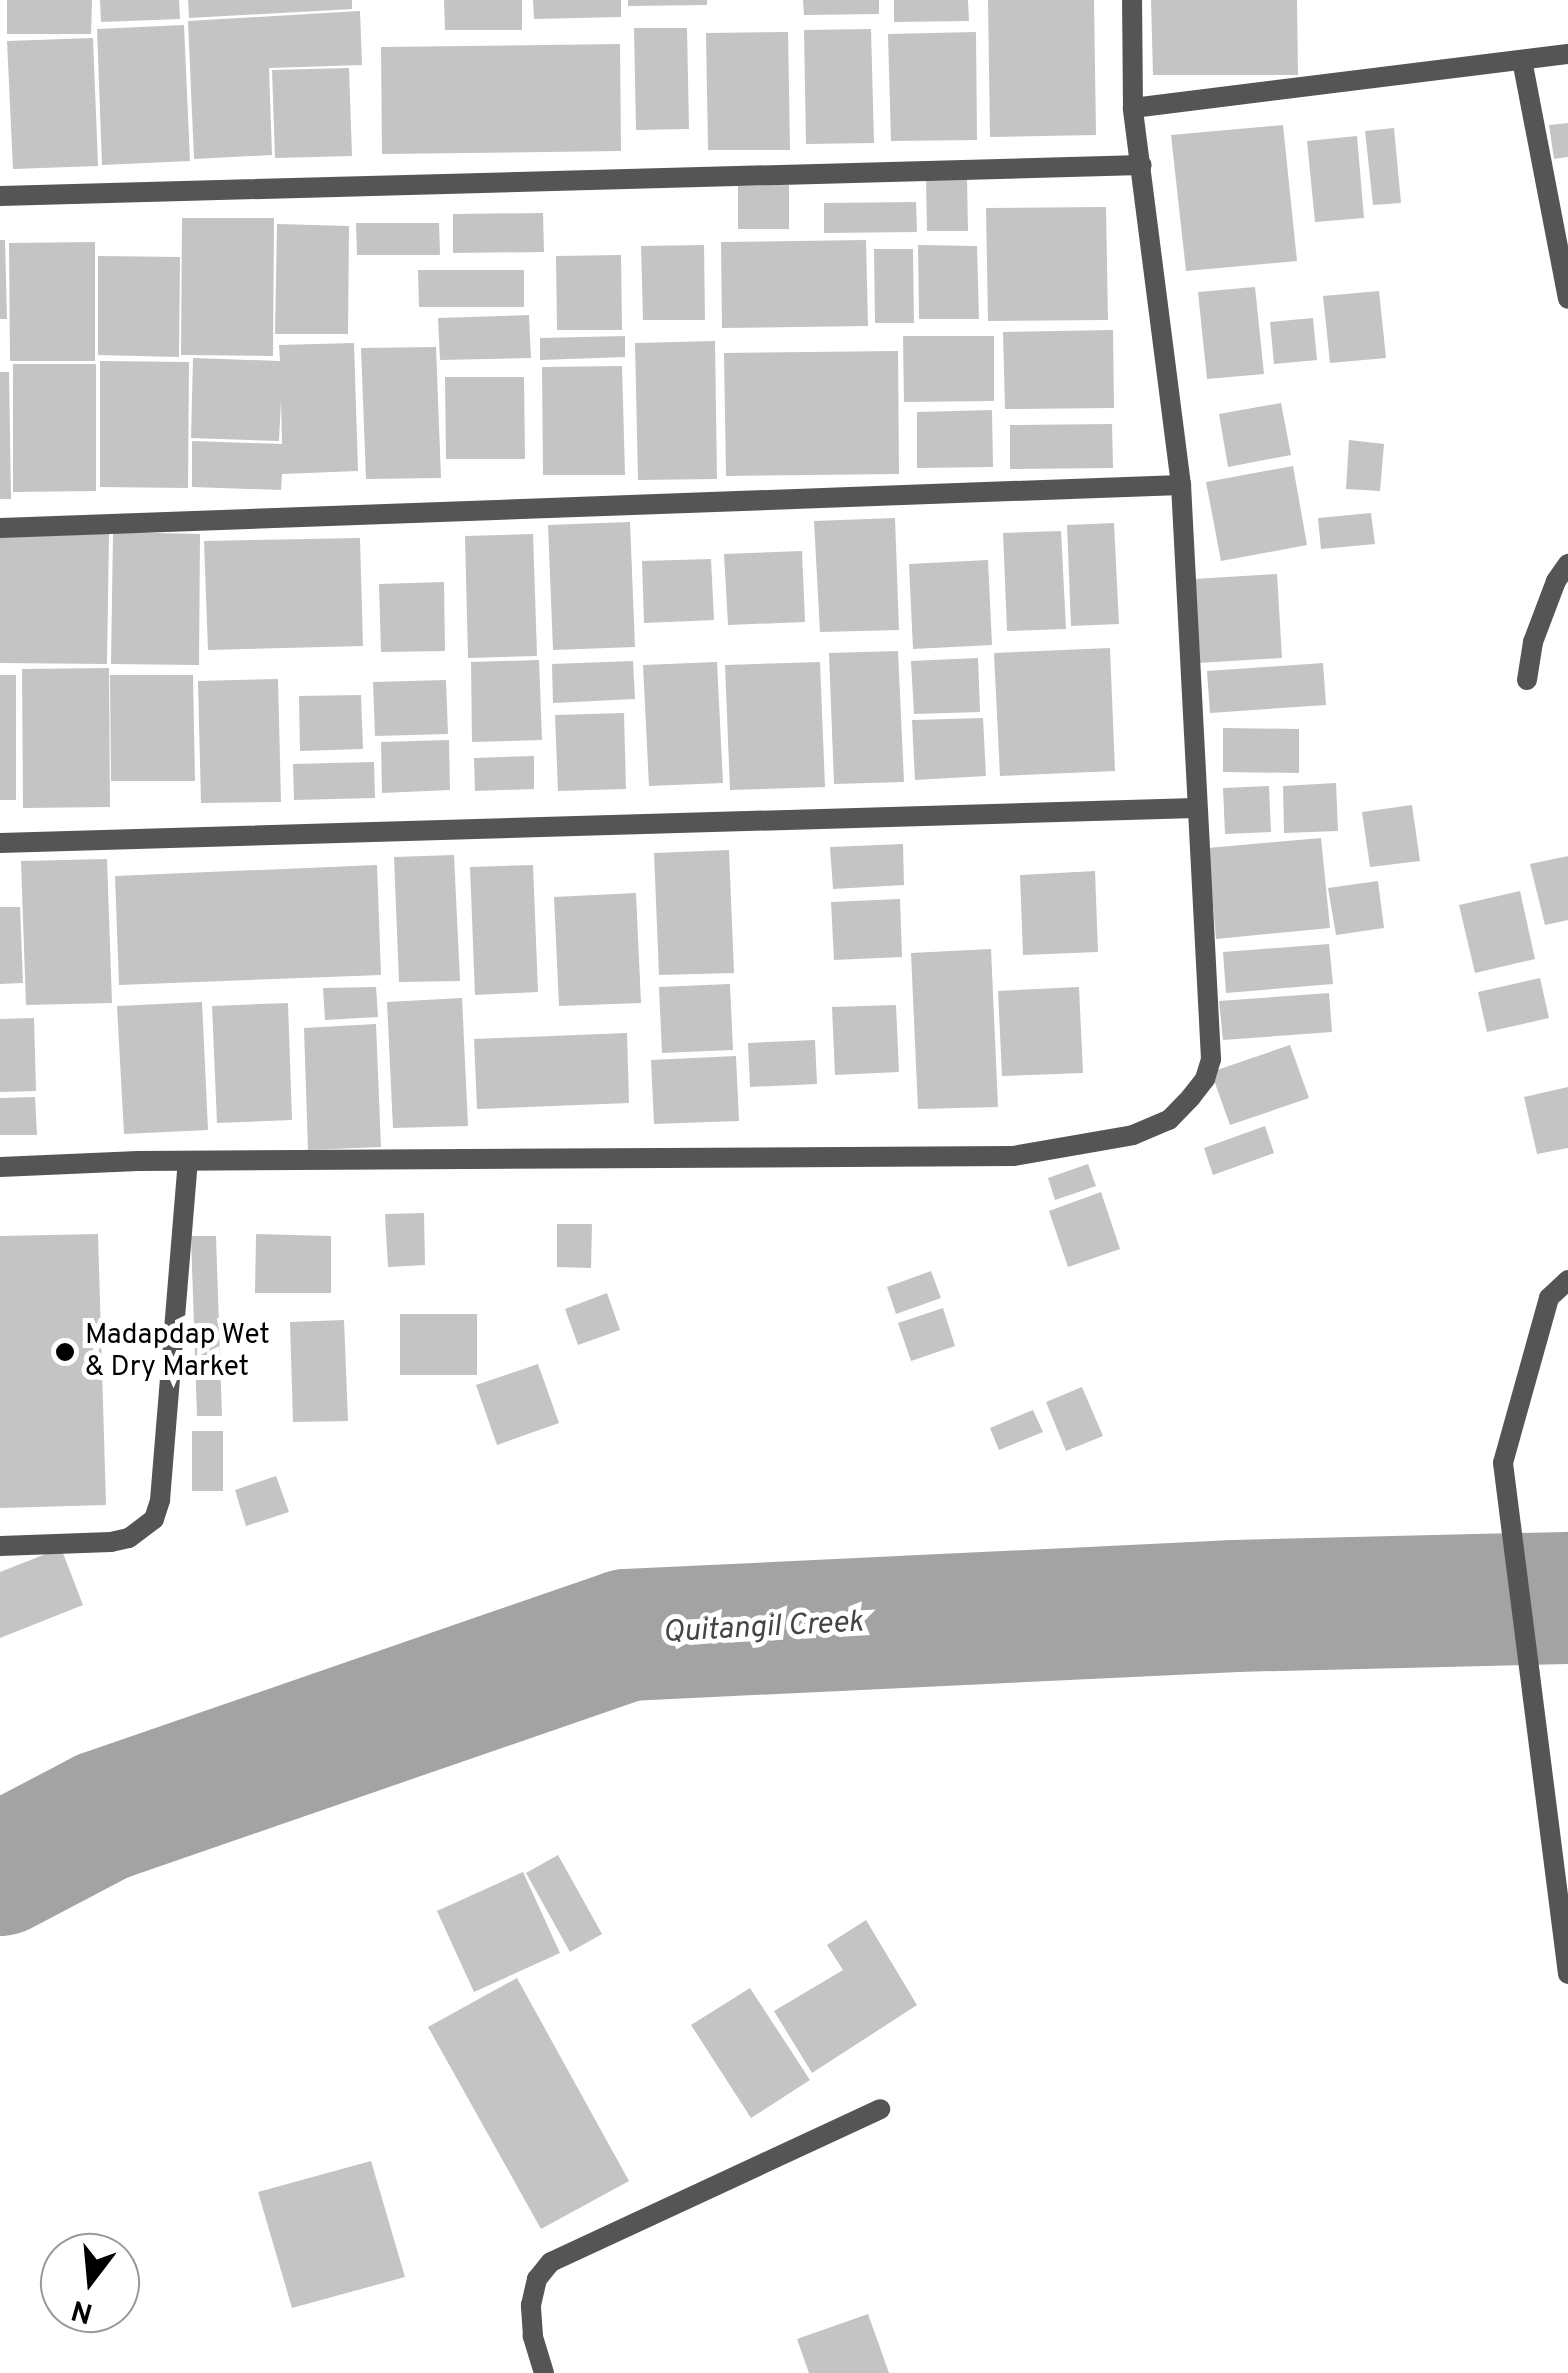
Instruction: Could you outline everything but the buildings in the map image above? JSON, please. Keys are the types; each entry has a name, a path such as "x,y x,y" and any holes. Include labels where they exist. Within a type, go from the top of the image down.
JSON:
{"street":[{"path":"0,1166 188,1161 1014,1156 1133,1136 1168,1120 1180,1109 1205,1080 1211,1060 1181,485 1133,108 1132,0"},
{"path":"1133,108 1568,54"},
{"path":"1522,60 1568,299"},
{"path":"0,196 1142,165"},
{"path":"0,528 1181,485"},
{"path":"1528,680 1533,642 1556,581 1568,564"},
{"path":"0,843 1195,808"},
{"path":"0,1546 111,1542 129,1538 154,1519 188,1161"},
{"path":"1568,1280 1550,1298 1503,1463 1537,1736 1564,1902 1568,1974"},
{"path":"544,2373 533,2336 530,2305 537,2279 552,2262 880,2109"}],"waterway":[{"name":"Quitangil Creek","path":"0,1870 103,1816 627,1635 1235,1606 1568,1598"}],"place":[{"name":"Madapdap Wet & Dry Market","path":"65,1352"}]}
